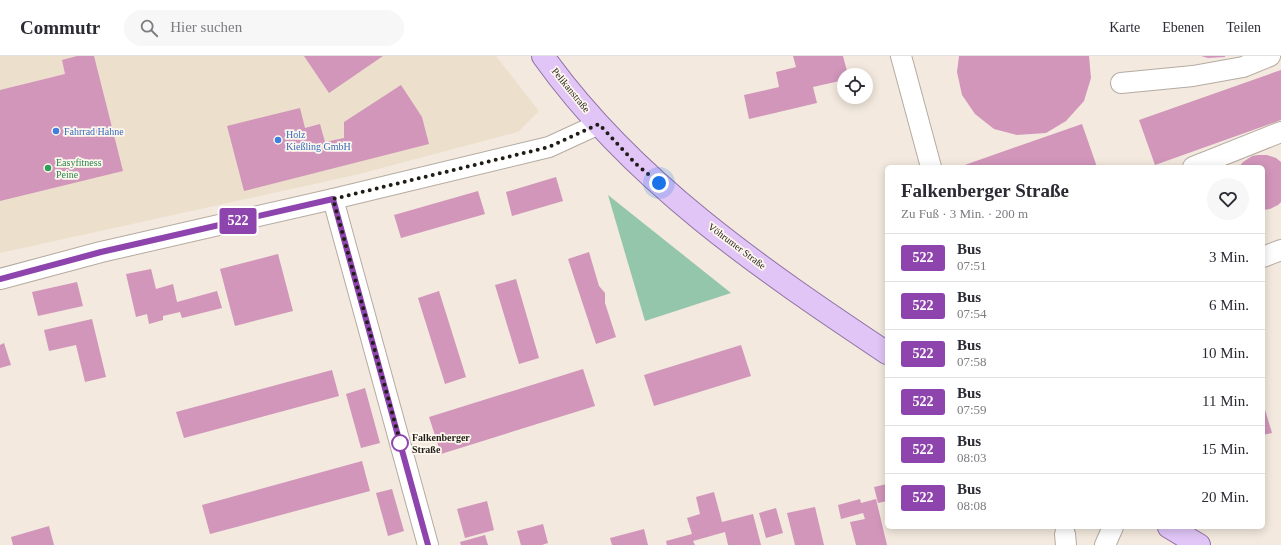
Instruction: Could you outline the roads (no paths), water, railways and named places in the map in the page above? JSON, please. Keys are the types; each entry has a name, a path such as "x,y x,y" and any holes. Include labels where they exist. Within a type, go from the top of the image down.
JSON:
{"main road":[{"name":"Pelikanstraße","path":"543,56 563,84 599,124"},
{"name":"Vöhrumer Straße","path":"599,124 636,164 726,240 824,310 885,351"},
{"path":"1172,529 1200,545"}],"street":[{"path":"901,56 930,165"},
{"path":"1121,83 1193,76 1243,68 1270,56"},
{"path":"0,279 101,252 333,199 549,147 599,124"},
{"path":"1198,165 1281,132"},
{"path":"333,199 428,545"},
{"path":"1265,256 1281,250"},
{"path":"1105,545 1112,529"}],"place":[{"name":"Fahrrad Hahne","path":"56,131"},
{"name":"Holz Kießling GmbH","path":"278,140"},
{"name":"Easyfitness Peine","path":"48,168"},
{"name":"Falkenberger Straße","path":"400,443"}]}
